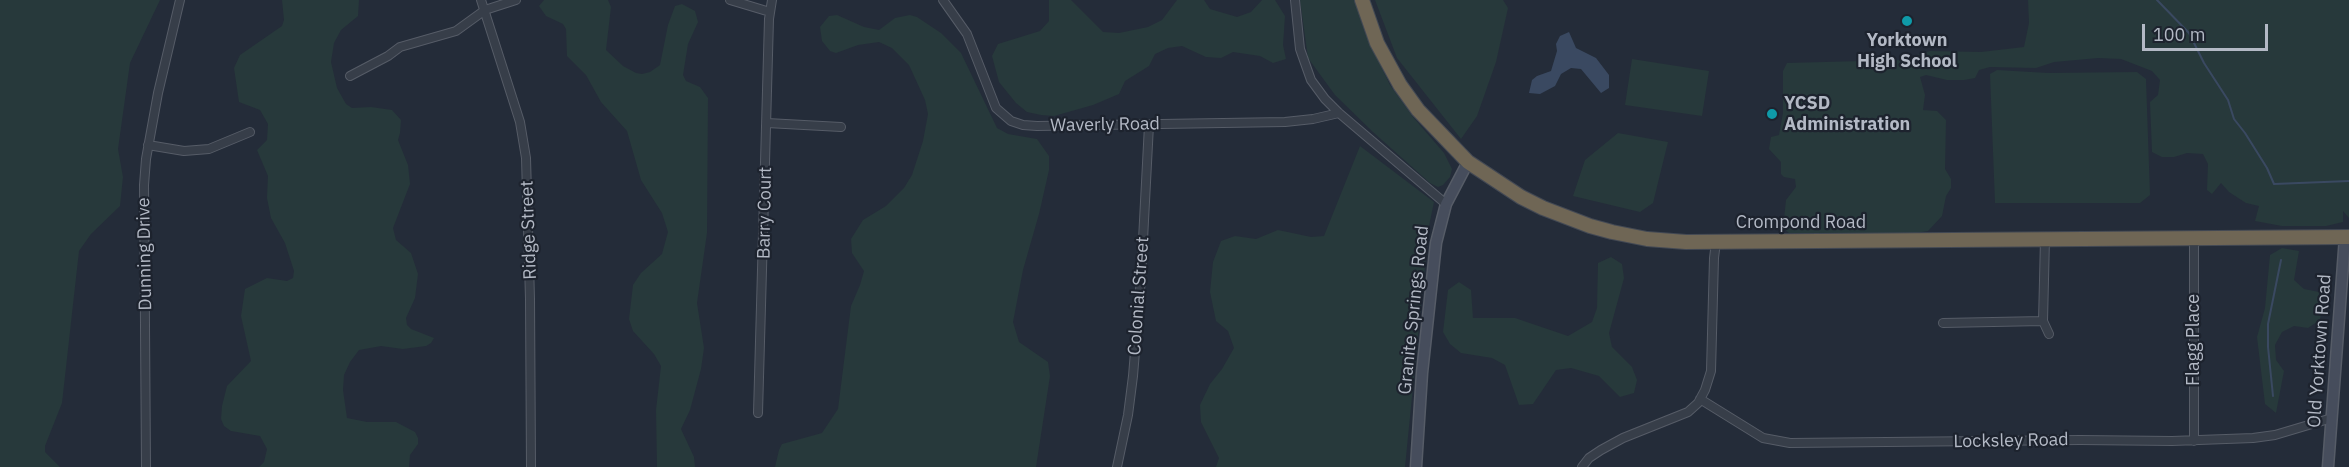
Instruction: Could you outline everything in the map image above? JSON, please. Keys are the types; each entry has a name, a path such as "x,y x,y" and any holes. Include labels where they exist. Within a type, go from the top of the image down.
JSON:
{"highway":[{"name":"Crompond Road","path":"1362,0 1377,43 1400,85 1418,110 1468,162 1521,197 1590,226 1647,239 1716,242 2347,237"}],"street":[{"name":"Dunning Drive","path":"146,467 144,185 148,145 180,0"},
{"name":"Ridge Street","path":"481,0 520,122 526,158 530,288 531,467"},
{"path":"350,76 400,47 456,31 484,10 516,0"},
{"path":"730,0 770,12 772,0"},
{"name":"Waverly Road","path":"943,0 967,34 996,108 1011,121 1037,126 1285,122 1339,113"},
{"path":"1295,0 1300,49 1311,80 1325,99 1446,204"},
{"name":"Barry Court","path":"758,413 770,12"},
{"path":"767,123 841,127"},
{"name":"Colonial Street","path":"1117,467 1128,415 1133,376 1149,125"},
{"path":"148,145 184,151 210,149 250,132"},
{"name":"Granite Springs Road","path":"1416,467 1422,373 1436,243 1446,204 1468,162"},
{"name":"Old Yorktown Road","path":"2328,467 2347,237"},
{"path":"2045,239 2043,321 2049,334"},
{"name":"Flagg Place","path":"2194,239 2194,441"},
{"path":"1582,467 1589,458 1623,438 1688,412 1700,399 1711,371 1713,258 1716,242"},
{"path":"1943,322 2043,321"},
{"name":"Locksley Road","path":"1700,399 1763,438 1775,442 1852,444 2080,440 2194,441 2275,435 2332,418"}],"shaded area":[{"path":"0,0 160,0 130,63 118,149 123,177 120,206 91,234 79,251 62,403 45,446 45,452 60,467 0,467"},
{"path":"282,0 359,0 358,16 341,30 334,43 331,62 337,88 346,104 352,108 371,107 392,110 401,120 398,140 408,165 410,184 393,228 396,240 411,253 418,274 415,298 406,318 407,325 411,329 434,338 426,346 403,349 381,346 359,350 344,375 343,390 347,418 367,422 396,422 415,432 418,444 410,455 409,467 259,467 264,462 267,449 260,436 231,431 224,426 221,419 227,386 251,361 241,316 245,289 267,278 287,281 293,278 294,271 285,243 271,218 267,198 268,176 257,150 267,140 268,124 260,110 239,102 234,68 240,55 282,26 284,20"},
{"path":"544,0 608,0 611,7 606,50 623,66 642,74 660,65 668,25 675,6 682,4 695,11 698,22 688,44 683,75 686,81 700,87 708,98 707,233 697,303 704,348 690,410 681,429 694,457 695,467 657,467 656,410 661,366 654,354 633,331 629,319 633,285 641,273 662,254 668,232 662,213 641,180 627,131 601,102 586,75 567,56 566,29 563,24 546,16 539,6"},
{"path":"1049,0 1071,0 1103,32 1119,33 1148,27 1162,20 1177,0 1204,0 1210,9 1237,17 1251,12 1262,0 1275,0 1285,16 1283,45 1286,59 1273,63 1260,56 1233,52 1221,58 1206,57 1182,46 1168,48 1155,54 1149,66 1125,81 1119,94 1093,105 1054,116 1027,112 1016,103 999,82 992,56 998,44 1040,31 1049,21"},
{"path":"1300,0 1355,0 1365,33 1390,85 1413,117 1444,153 1452,169 1450,177 1443,185 1438,187 1430,183 1335,95 1308,58"},
{"path":"1375,0 1503,0 1508,8 1496,62 1477,116 1461,139 1397,58"},
{"path":"2028,0 2349,0 2349,218 2343,211 2343,222 2326,226 2282,226 2255,221 2259,206 2246,203 2229,192 2221,183 2212,194 2207,190 2208,164 2203,154 2187,153 2174,157 2162,157 2152,152 2150,102 2158,95 2160,80 2152,71 2121,59 2098,58 2054,62 2036,68 1990,67 1979,70 1975,78 1964,80 1947,80 1926,75 1920,77 1925,95 1923,110 1937,111 1946,120 1945,169 1951,179 1951,188 1946,196 1942,216 1928,231 1832,234 1789,233 1783,228 1786,200 1796,187 1795,179 1784,177 1781,174 1781,162 1769,149 1771,137 1779,135 1783,113 1783,71 1787,63 1900,60 1930,51 1981,52 2024,47 2029,23"},
{"path":"837,15 864,27 879,30 895,18 910,15 917,17 941,33 961,53 997,128 1008,134 1037,139 1049,156 1049,170 1023,270 1013,322 1019,342 1048,362 1050,376 1036,467 775,467 782,444 822,433 838,409 851,306 864,271 852,253 851,239 863,220 886,206 904,188 912,175 923,141 928,114 925,100 909,65 892,48 879,42 858,45 836,53 830,51 822,41 820,27 829,16"},
{"path":"1632,59 1709,71 1702,116 1625,105"},
{"path":"1997,70 2048,73 2137,72 2146,79 2150,195 2140,203 1995,203 1990,74"},
{"path":"1618,133 1668,142 1653,203 1640,212 1573,196 1585,160"},
{"path":"1360,146 1434,202 1429,226 1405,467 1216,467 1219,458 1201,422 1200,405 1210,384 1234,348 1228,331 1216,321 1210,292 1213,262 1221,241 1235,236 1256,239 1278,230 1311,237 1324,236"},
{"path":"2282,248 2299,251 2294,280 2304,289 2319,292 2322,306 2320,320 2308,328 2294,326 2282,332 2275,345 2276,360 2284,371 2276,413 2265,404 2257,337 2265,308 2270,255"},
{"path":"1611,257 1622,264 1624,278 1609,333 1612,347 1632,367 1637,380 1634,393 1620,397 1599,376 1571,368 1556,370 1533,404 1519,405 1505,365 1492,358 1461,353 1450,344 1443,332 1448,290 1459,282 1471,290 1473,318 1515,318 1568,336 1592,322 1597,308 1598,263"}],"water":[{"path":"1569,32 1576,48 1596,58 1609,75 1609,88 1601,93 1581,69 1571,68 1561,74 1555,86 1540,94 1529,93 1532,80 1551,71 1557,51 1556,44 1560,36"}],"waterway":[{"path":"2157,0 2189,33 2204,63 2228,100 2234,119 2267,168 2274,184 2349,181"},
{"path":"2273,396 2268,324 2281,260"}],"place":[{"name":"Yorktown High School","path":"1907,21"},
{"name":"YCSD Administration","path":"1772,114"}]}
